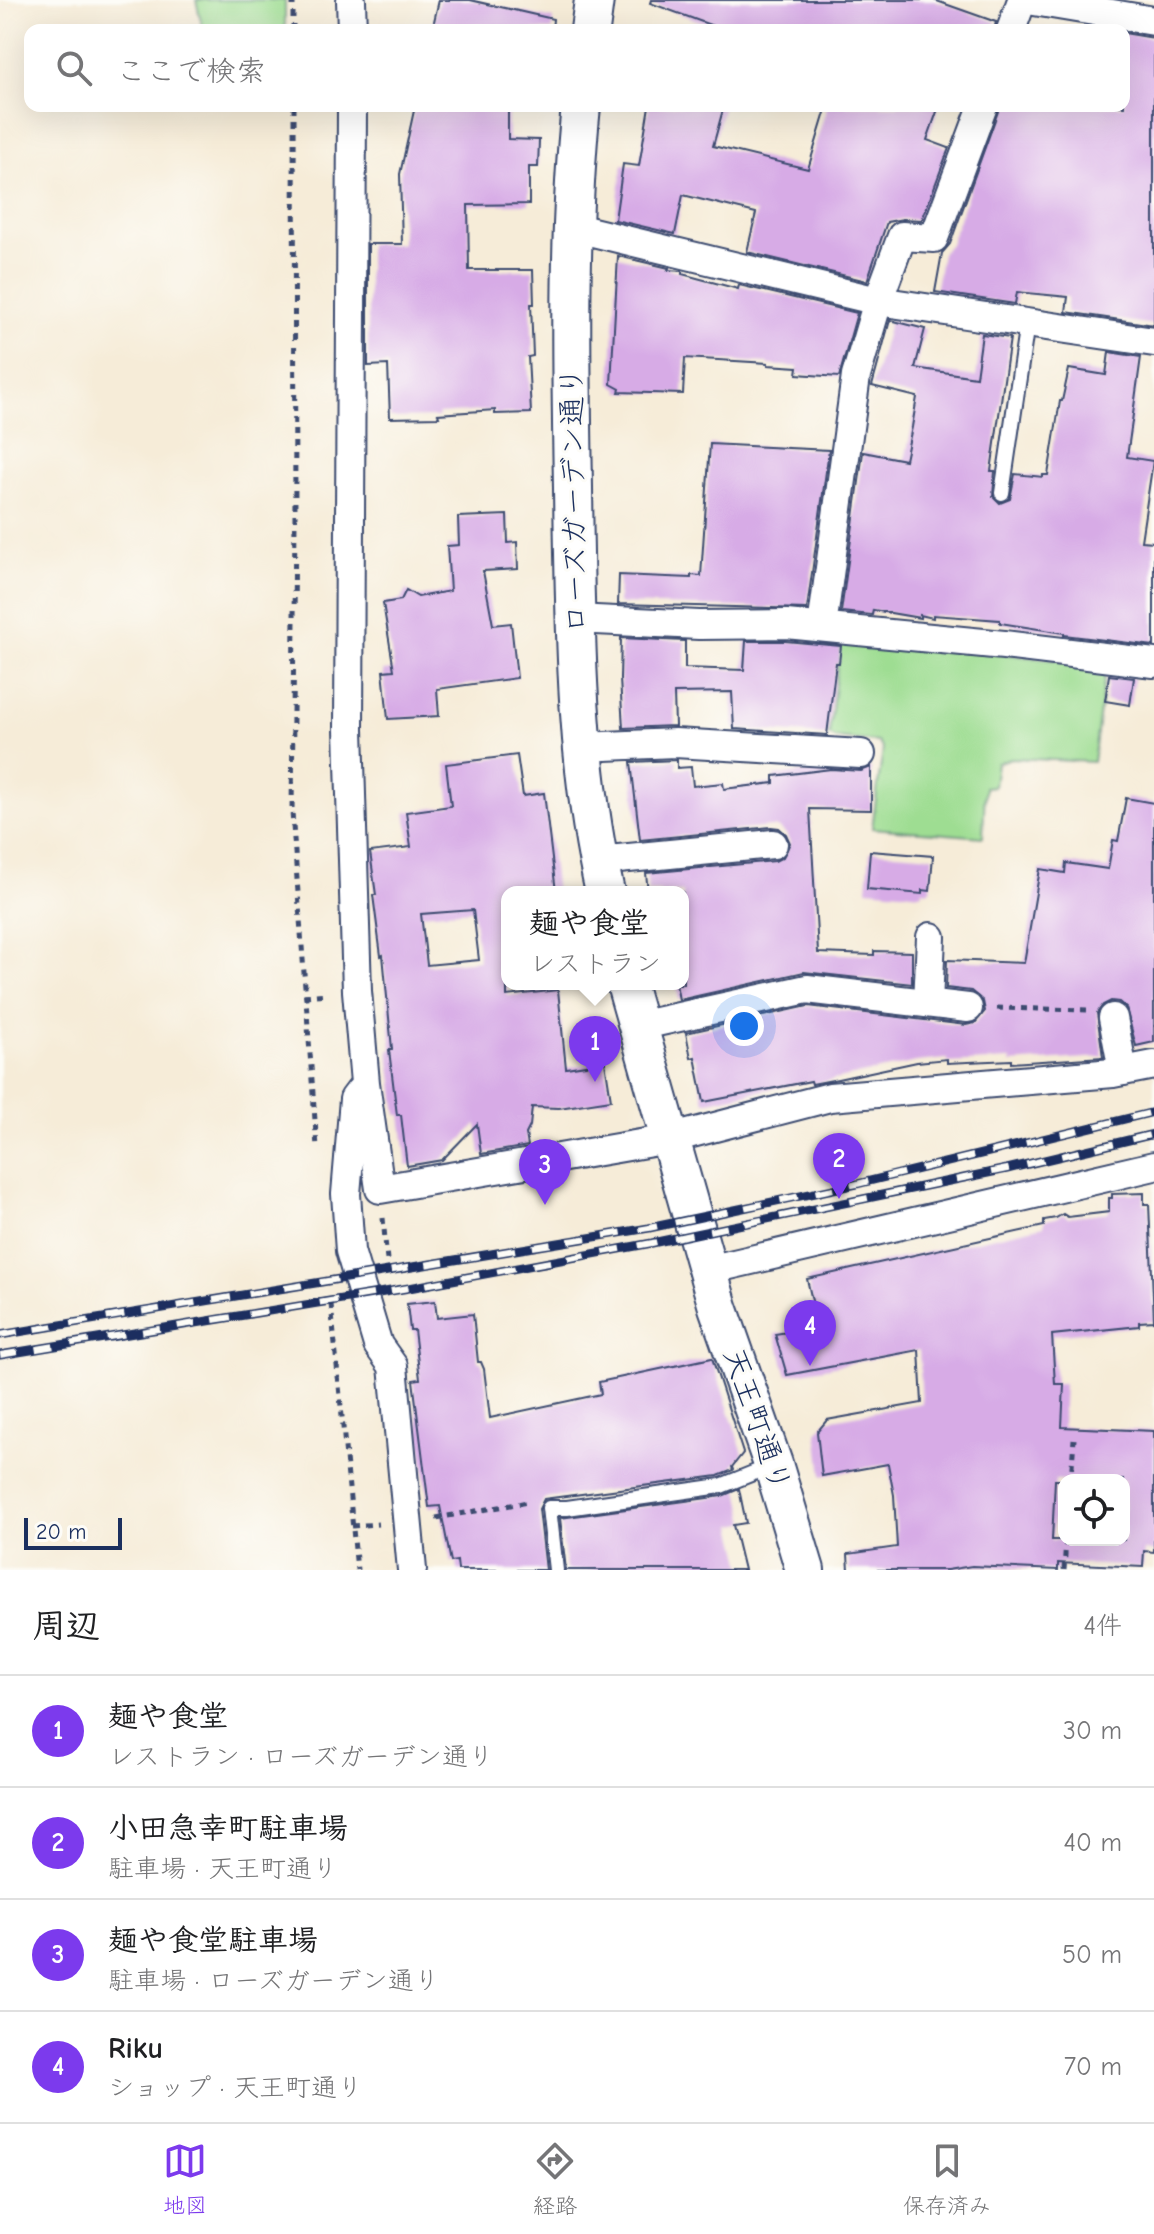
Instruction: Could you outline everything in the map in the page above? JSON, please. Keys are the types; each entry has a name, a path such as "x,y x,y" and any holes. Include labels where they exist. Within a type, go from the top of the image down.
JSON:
{"main road":[{"path":"591,24 594,0"},
{"name":"ローズガーデン通り","path":"581,112 572,227 575,619 582,747 601,877"},
{"path":"628,990 669,1139"},
{"name":"天王町通り","path":"669,1139 805,1570"}],"street":[{"path":"351,0 352,24"},
{"path":"1013,24 1022,0"},
{"path":"1028,0 1103,21 1154,21"},
{"path":"352,112 349,729 357,991 365,1083 380,1189 669,1139 830,1097 1123,1071 1154,1065"},
{"path":"822,627 856,376 878,301 902,236 934,238 981,112"},
{"path":"572,227 878,301 1154,342"},
{"path":"575,619 822,627 1059,650 1154,663"},
{"path":"582,747 675,743 861,754"},
{"path":"601,877 773,844"},
{"path":"928,1003 935,940"},
{"path":"638,1026 807,989 968,1008"},
{"path":"1113,1018 1123,1071"},
{"path":"365,1083 354,1099 346,1218 350,1251 378,1345 393,1366 412,1570"},
{"path":"708,1270 1154,1166"}],"lane":[{"path":"1002,493 1027,323"},
{"path":"556,1570 549,1508 721,1486 773,1464"}],"path":[{"path":"293,0 293,24"},
{"path":"294,112 292,812 317,1151"},
{"path":"968,1008 1103,1010 1113,1018"},
{"path":"330,1292 357,1570"},
{"path":"1071,1474 1074,1439"},
{"path":"434,1518 525,1501 549,1508"},
{"path":"1064,1570 1066,1546"}],"green space":[{"path":"196,0 285,0 285,24 202,24"},
{"path":"841,635 1106,666 1093,762 1011,758 997,763 994,786 985,787 983,837 872,828 883,749 878,742 829,735"}],"building":[{"path":"439,0 470,0 553,19 553,24 433,24"},
{"path":"651,0 934,0 996,22 708,24 650,3"},
{"path":"1130,34 1154,38 1154,325 1066,312 1068,297 1017,292 1015,304 935,292 942,253 950,244 998,112 1130,112"},
{"path":"414,112 508,112 508,139 539,140 538,167 529,167 529,204 468,205 469,270 533,270 533,356 528,357 531,413 495,414 495,410 438,414 439,417 390,418 388,365 368,366 368,244 402,244 400,174"},
{"path":"648,112 722,112 713,146 808,169 825,112 937,112 927,140 949,148 922,220 887,222 867,281 747,252 756,213 683,195 675,234 615,220 623,164 639,166"},
{"path":"618,256 682,271 682,274 738,289 739,285 857,313 839,377 797,374 798,367 768,363 685,358 683,394 619,392 620,389 611,384"},
{"path":"890,320 925,329 915,368 976,377 982,334 1010,338 991,471 995,471 993,496 1000,503 1010,499 1015,474 1048,475 1060,401 1069,369 1106,375 1109,352 1141,357 1127,457 1153,461 1141,541 1154,542 1154,646 1064,635 1000,623 1000,620 933,615 933,618 920,615 920,618 873,610 872,615 841,612 863,452 905,460 912,427 917,397 872,386"},
{"path":"710,444 829,450 807,609 618,604 619,575 701,576"},
{"path":"507,515 508,543 517,542 518,569 483,571 493,625 511,623 517,678 437,689 439,716 388,719 383,671 394,670 383,603 401,600 406,590 418,597 450,591 447,546 459,545 458,517"},
{"path":"621,638 685,641 685,668 744,670 746,641 841,646 827,735 734,729 732,692 674,693 675,726 623,728"},
{"path":"1109,675 1134,678 1130,705 1105,701"},
{"path":"517,755 523,796 544,793 555,886 501,886 501,990 507,990 507,996 558,990 566,1068 605,1062 611,1100 559,1108 532,1107 526,1134 528,1146 481,1154 477,1124 442,1160 407,1166 389,1050 392,1049 383,955 373,895 376,895 370,852 411,847 406,812 451,806 446,764","holes":["473,910 479,960 427,965 421,914"]},
{"path":"677,760 677,768 691,767 693,786 723,783 724,789 774,783 774,776 831,769 861,771 871,767 871,810 810,809 818,953 874,955 874,951 912,952 912,984 804,972 679,1000 677,990 689,990 689,886 647,886 646,873 775,861 783,857 790,843 779,828 771,827 640,840 631,762"},
{"path":"1126,798 1154,803 1154,1042 1136,1046 1126,1008 1119,1002 1111,1001 1097,1013 1103,1057 1011,1063 1011,1060 947,1063 947,1059 917,1062 704,1102 695,1057 691,1058 686,1033 808,1006 966,1025 975,1023 985,1011 983,1001 971,991 946,988 947,960 1024,963 1040,869 1065,873 1066,863 1108,869 1113,840 1118,841"},
{"path":"870,851 933,856 930,891 922,890 922,894 867,889"},
{"path":"1144,1193 1144,1204 1149,1204 1154,1321 1139,1322 1139,1326 1052,1335 1055,1384 1064,1384 1062,1427 1154,1431 1154,1552 1144,1551 1143,1567 1058,1563 1058,1570 972,1566 947,1570 849,1570 848,1554 897,1547 894,1495 888,1464 822,1476 817,1432 827,1420 922,1403 919,1350 787,1375 775,1334 818,1327 807,1279 1044,1226 1044,1220 1063,1214 1068,1217 1109,1212 1109,1198 1112,1194"},
{"path":"435,1301 437,1318 473,1314 478,1362 484,1369 490,1418 601,1394 599,1382 712,1358 743,1453 733,1470 718,1476 544,1499 539,1509 546,1570 458,1570 457,1561 451,1562 440,1506 429,1507 413,1380 420,1379 414,1330 410,1330 407,1304"},
{"path":"739,1489 746,1523 733,1525 744,1570 566,1570 560,1518 722,1496"}],"railway":[{"path":"0,1335 649,1228 857,1184 1154,1112"},
{"path":"0,1355 409,1288 652,1243 1007,1169 1154,1134"}],"place":[{"name":"麺や食堂","path":"595,1082"},
{"name":"小田急幸町駐車場","path":"839,1199"},
{"name":"麺や食堂駐車場","path":"545,1205"},
{"name":"Riku","path":"810,1366"}]}
